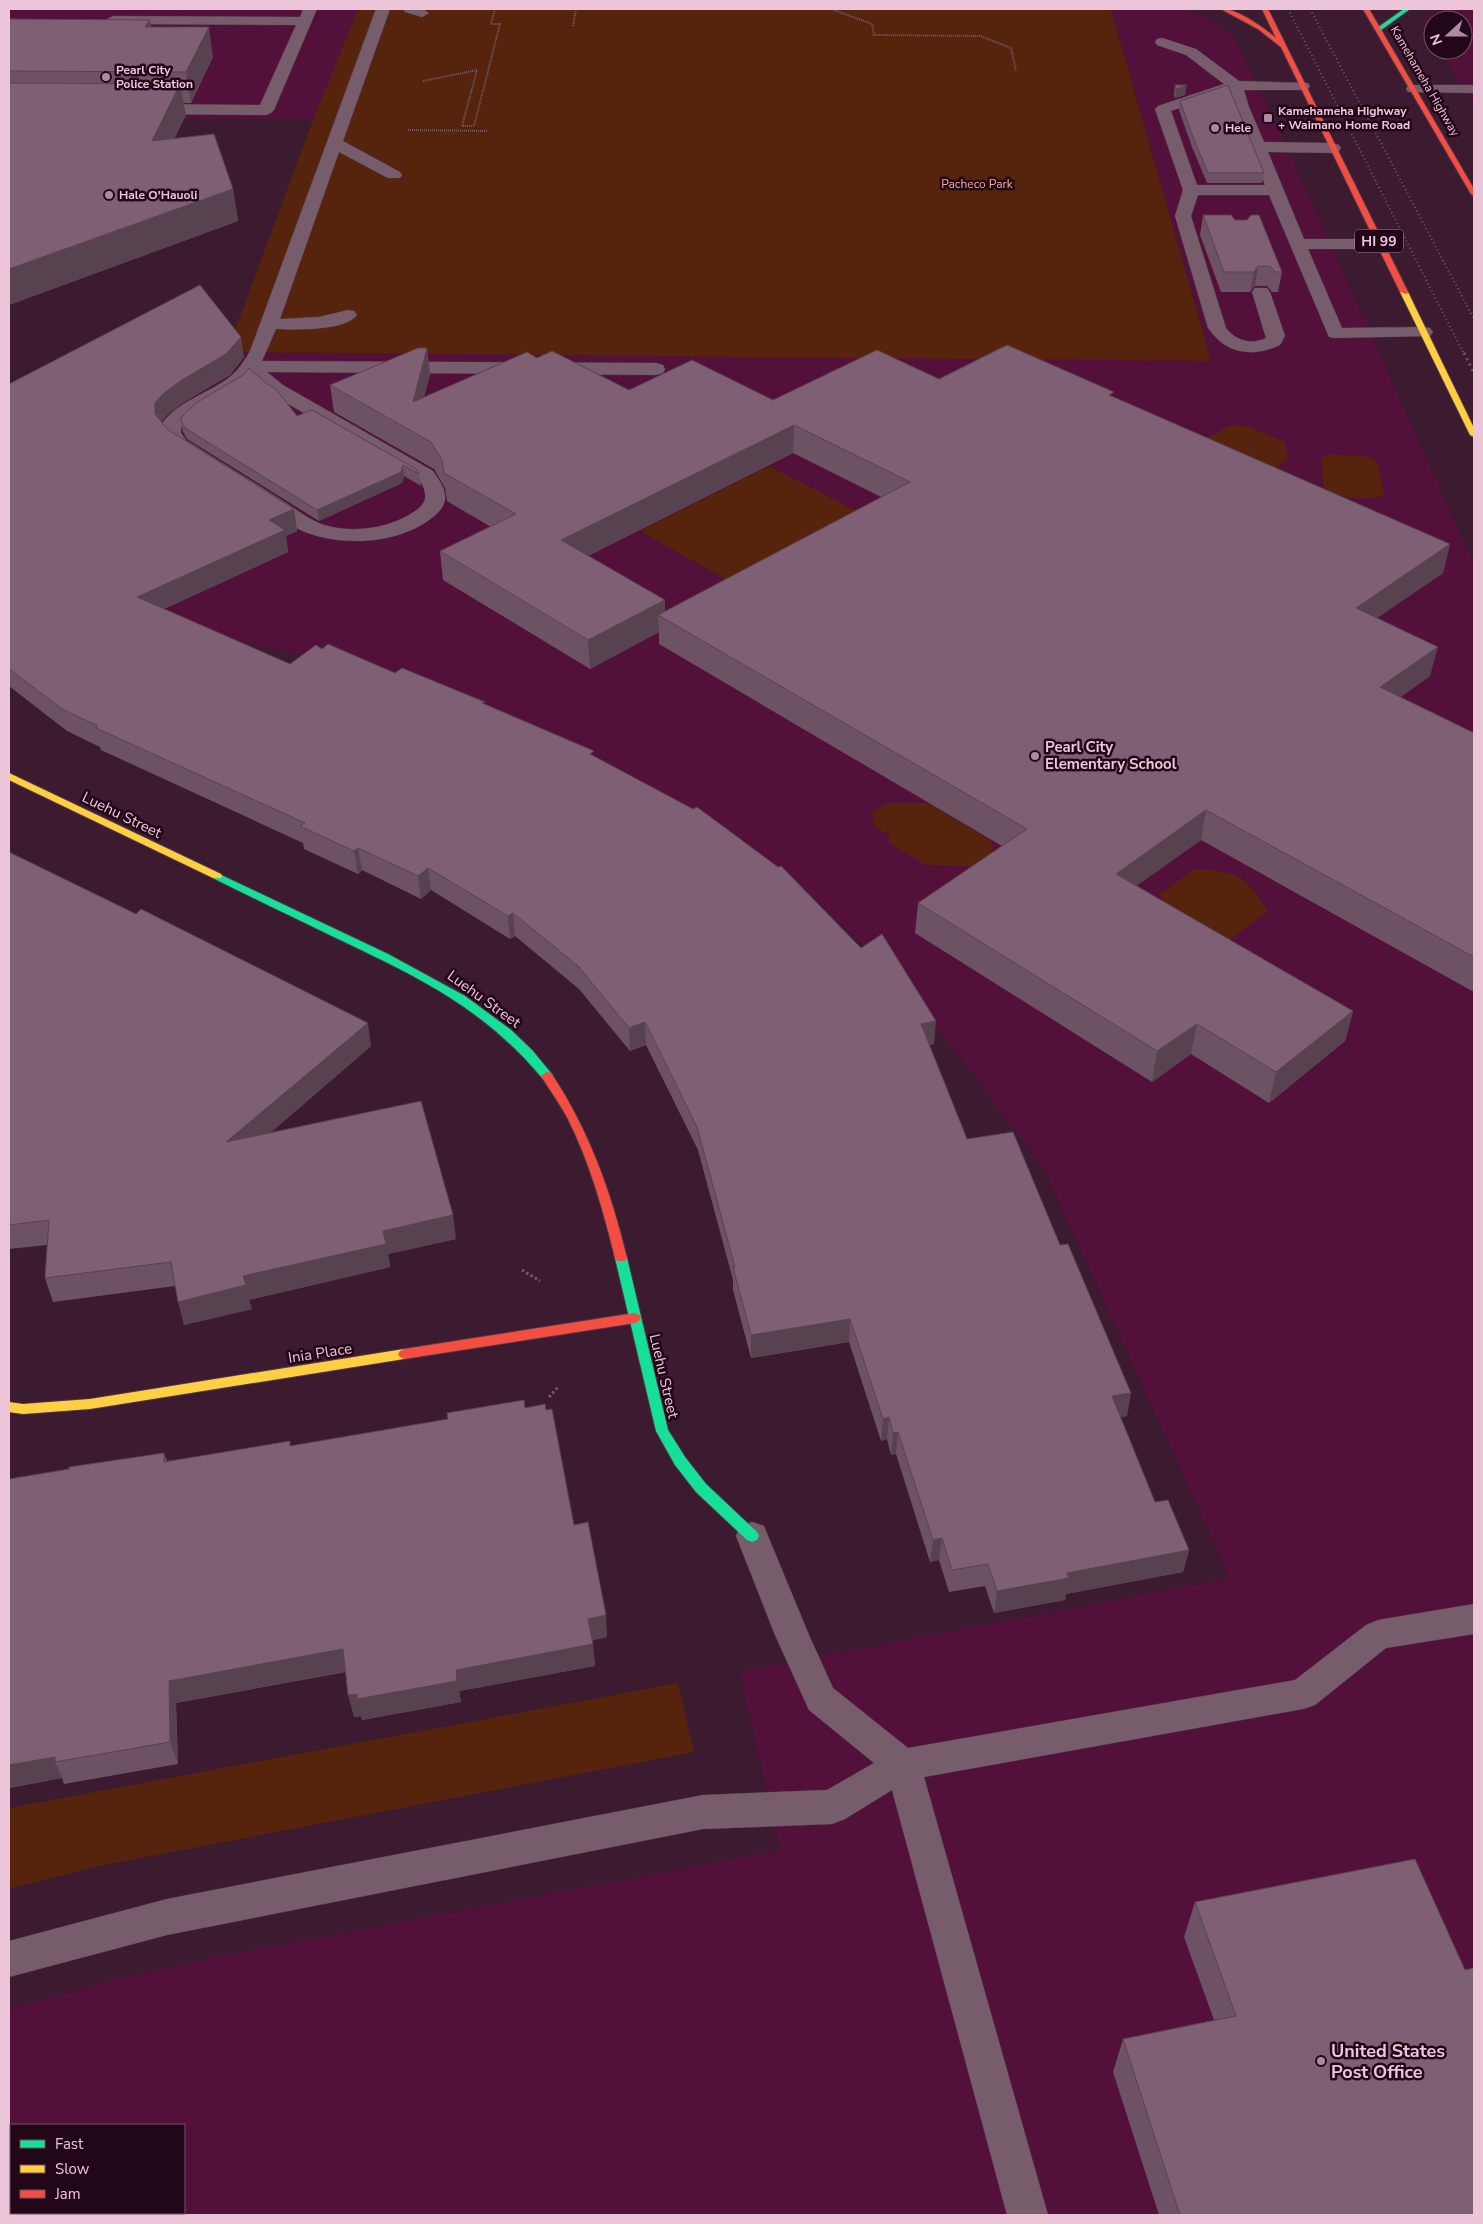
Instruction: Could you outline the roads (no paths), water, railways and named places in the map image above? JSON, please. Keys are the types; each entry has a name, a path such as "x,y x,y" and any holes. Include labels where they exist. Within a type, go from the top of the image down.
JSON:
{"main road":[{"path":"1224,9 1260,28 1284,47"},
{"name":"HI 99","path":"1265,9 1474,435"},
{"name":"Kamehameha Highway","path":"1366,9 1474,194"},
{"path":"1379,29 1407,9"},
{"name":"Luehu Street","path":"9,776 434,980 466,1000 503,1028 531,1056 557,1089 583,1134 606,1193 661,1429 690,1475 713,1503 752,1536"},
{"name":"Inia Place","path":"9,1407 23,1409 90,1404 635,1318"}],"lane":[{"path":"250,366 276,389 426,475 432,481 437,492 434,503 424,514 409,524 389,531 344,534 311,527 179,444 171,434 171,425 190,408 237,380 260,351 383,9"},
{"path":"98,20 307,15 266,110 137,109"},
{"path":"1162,42 1191,52 1235,85 1239,107 1249,132 1258,147 1335,333 1424,332"},
{"path":"1262,292 1276,336 1274,341 1261,346 1250,347 1228,342 1217,328 1183,216 1191,190 1184,149 1176,126 1163,109 1235,85 1303,86"},
{"path":"1413,89 1474,88"},
{"path":"335,143 394,175"},
{"path":"1258,147 1333,148"},
{"path":"1191,190 1275,190"},
{"path":"1223,190 1229,208"},
{"path":"1298,244 1380,244"},
{"path":"269,324 310,324 335,321 348,315"},
{"path":"250,366 656,369"},
{"path":"752,1536 792,1636 821,1699 903,1766 1028,2215"},
{"path":"9,1959 167,1917 702,1812 832,1807 903,1766 1303,1694 1378,1635 1474,1619"}],"railway":[{"path":"1288,9 1464,354"},
{"path":"1310,9 1474,319"},
{"path":"1464,353 1474,373"}],"place":[{"name":"Pearl City Police Station","path":"106,77"},
{"name":"Kamehameha Highway + Waimano Home Road","path":"1268,118"},
{"name":"Hele","path":"1215,128"},
{"name":"Hale O'Hauoli","path":"109,195"},
{"name":"Pearl City Elementary School","path":"1035,756"},
{"name":"United States Post Office","path":"1321,2061"}],"park label":[{"name":"Pacheco Park","path":"977,184"}]}
